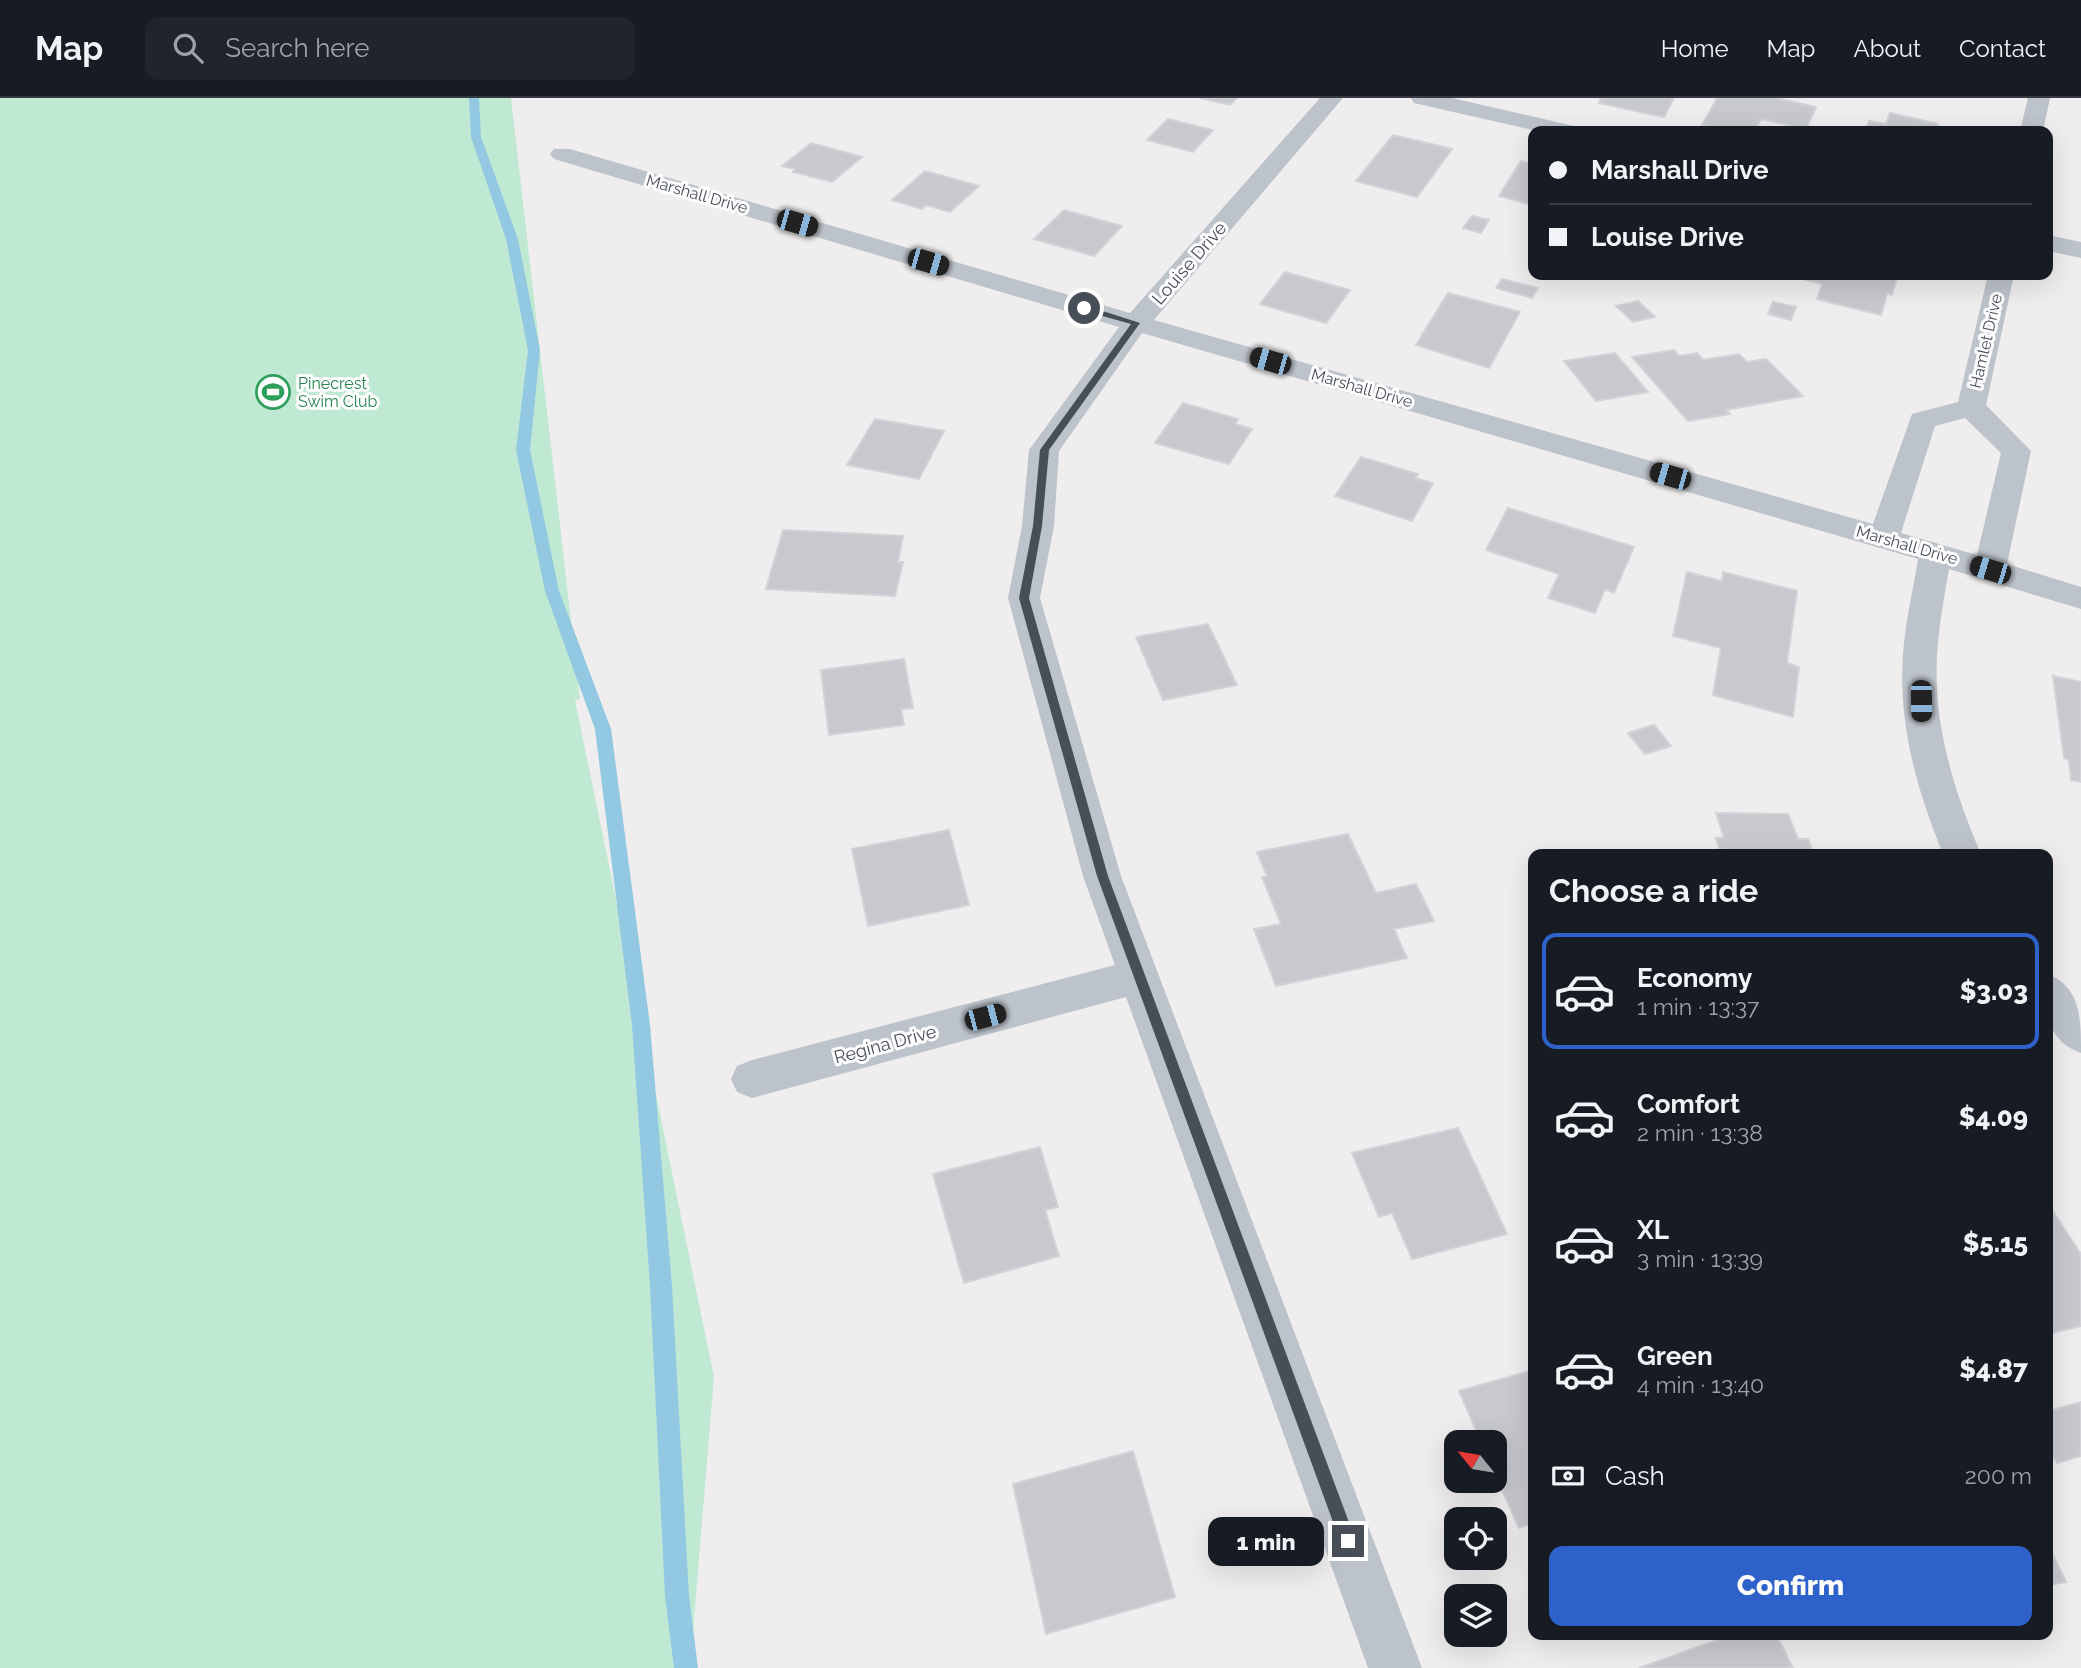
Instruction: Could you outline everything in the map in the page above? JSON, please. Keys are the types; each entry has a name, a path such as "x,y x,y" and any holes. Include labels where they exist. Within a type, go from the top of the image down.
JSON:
{"street":[{"name":"Louise Drive","path":"1332,98 1136,323 1044,450 1038,526 1024,598 1102,876 1395,1668"},
{"path":"1422,98 1544,126"},
{"path":"2033,126 2039,98"},
{"name":"Marshall Drive","path":"562,154 1136,323 1884,538 2081,598"},
{"path":"2053,244 2081,250"},
{"name":"Hamlet Drive","path":"1970,407 2000,280"},
{"name":"Hamlet Drive","path":"1884,538 1922,420 1970,407"},
{"name":"Hamlet Drive","path":"1970,407 2016,452 1990,570"},
{"path":"1935,553 1920,656 1921,724 1931,774 1960,849"},
{"name":"Regina Drive","path":"752,1079 1140,976"},
{"path":"2053,998 2081,1035"}],"green space":[{"path":"0,98 511,98 580,699 575,700 714,1377 690,1668 0,1668"}],"building":[{"path":"1200,98 1237,98 1230,105"},
{"path":"1599,98 1674,98 1664,117 1599,103"},
{"path":"1717,98 1776,98 1816,107 1807,126 1792,126 1761,119 1758,126 1702,125"},
{"path":"1890,113 1938,124 1867,126 1869,121 1886,124"},
{"path":"1168,119 1213,130 1193,152 1147,140"},
{"path":"1393,135 1452,149 1417,197 1356,181"},
{"path":"811,143 862,157 832,182 793,172 795,169 782,166"},
{"path":"1521,161 1528,163 1528,204 1499,196"},
{"path":"925,171 979,186 950,212 926,205 922,209 892,200"},
{"path":"1064,210 1122,226 1094,256 1034,239"},
{"path":"1472,216 1489,220 1481,233 1463,228"},
{"path":"1285,272 1350,290 1326,323 1260,304"},
{"path":"1502,279 1538,288 1532,298 1496,288"},
{"path":"1807,280 1896,280 1892,295 1887,293 1881,315 1817,299 1822,284"},
{"path":"1448,293 1520,312 1489,368 1416,345"},
{"path":"1638,301 1655,317 1633,322 1616,306"},
{"path":"1773,302 1796,307 1791,320 1768,314"},
{"path":"1674,350 1679,356 1697,353 1703,360 1739,354 1747,362 1766,359 1803,396 1726,410 1730,414 1688,421 1632,357"},
{"path":"1615,353 1648,392 1596,401 1564,361"},
{"path":"1183,403 1238,419 1235,424 1252,429 1229,464 1155,443"},
{"path":"875,419 944,431 919,479 847,465"},
{"path":"1361,457 1418,474 1415,478 1433,483 1412,521 1335,496"},
{"path":"1508,508 1634,547 1614,593 1605,589 1595,613 1548,598 1559,574 1486,550"},
{"path":"783,530 903,536 898,562 903,562 895,596 766,589"},
{"path":"1687,572 1722,581 1723,572 1797,591 1787,663 1799,667 1793,717 1713,695 1721,648 1673,636"},
{"path":"1208,624 1237,685 1163,700 1136,637"},
{"path":"904,659 913,708 901,709 904,725 829,735 821,670"},
{"path":"2053,676 2081,682 2081,782 2071,780 2069,760 2064,758"},
{"path":"1654,725 1671,746 1645,754 1628,733"},
{"path":"1716,813 1788,814 1798,839 1808,839 1812,849 1719,849 1716,838 1724,838"},
{"path":"949,830 969,905 868,926 852,849"},
{"path":"1348,834 1376,893 1416,884 1434,921 1394,929 1407,958 1276,986 1254,929 1281,924 1262,877 1267,876 1257,852"},
{"path":"1458,1128 1507,1234 1412,1259 1392,1213 1379,1217 1352,1153"},
{"path":"1040,1147 1058,1207 1045,1210 1059,1256 964,1283 933,1174"},
{"path":"2053,1212 2081,1254 2081,1326 2053,1333"},
{"path":"1528,1371 1528,1525 1519,1528 1503,1493 1507,1493 1507,1430 1476,1430 1459,1391"},
{"path":"2081,1402 2081,1456 2057,1463 2053,1456 2053,1410"},
{"path":"1133,1451 1175,1597 1046,1634 1013,1484"},
{"path":"2053,1555 2066,1582 2053,1584"},
{"path":"1717,1640 1779,1640 1793,1668 1639,1668"}],"waterway":[{"path":"474,98 476,137 512,239 534,350 523,450 552,591 603,729 641,1025 661,1286 677,1596 686,1668"}],"place":[{"name":"Pinecrest Swim Club","path":"273,392"}],"route":[{"path":"1084,308 1136,323 1044,450 1038,526 1024,598 1102,876 1348,1541"}]}
